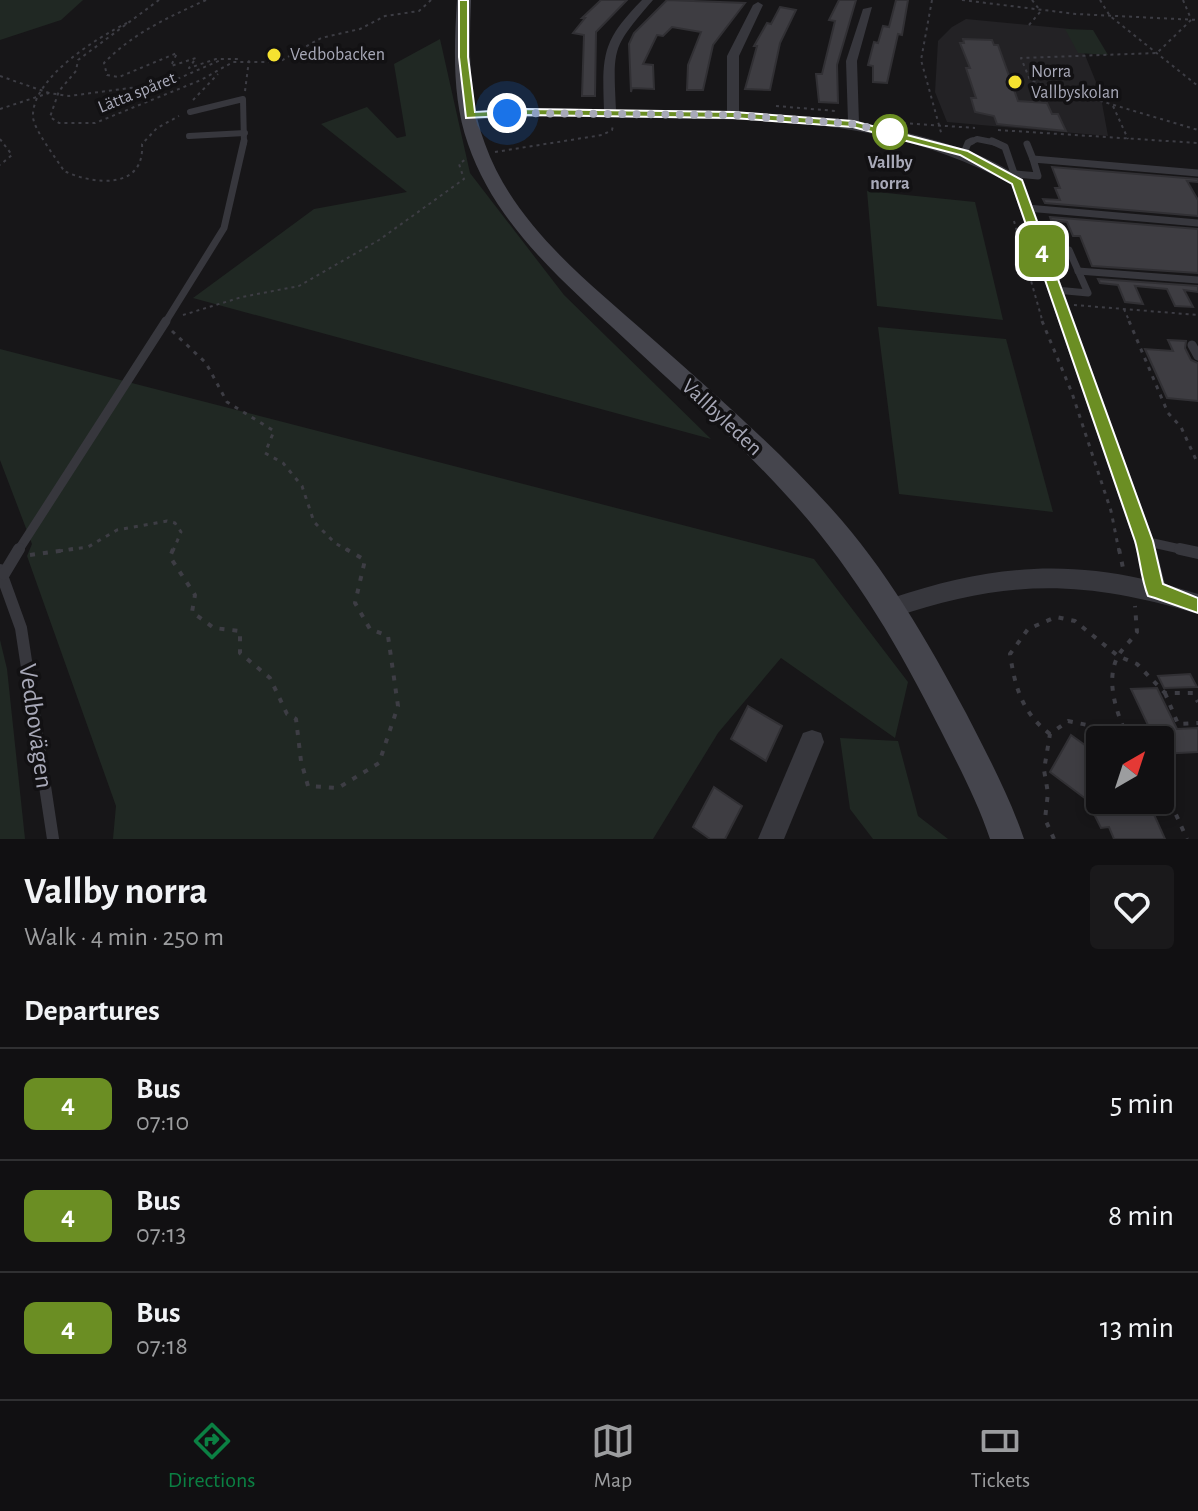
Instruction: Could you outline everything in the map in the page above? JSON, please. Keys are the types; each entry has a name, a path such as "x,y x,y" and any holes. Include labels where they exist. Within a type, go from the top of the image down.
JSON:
{"main road":[{"name":"Vallbyleden","path":"464,0 464,57 470,116 483,162 526,231 798,489 892,608 998,808 1007,839"}],"street":[{"path":"613,114 610,48 621,26 648,0"},
{"path":"733,115 733,56 758,5"},
{"path":"853,124 856,117 851,75 853,56 868,9"},
{"path":"470,116 525,112 733,115 853,124 964,153 1016,178 1020,214 1041,247 1144,541 1153,569 1155,590"},
{"path":"892,608 1008,578 1082,577 1155,590 1198,604"},
{"path":"771,839 812,742"}],"lane":[{"path":"2,572 93,439 224,228 235,195 245,133 243,99 190,112"},
{"path":"189,136 245,133"},
{"path":"964,153 968,143 977,139 990,140 1005,147 1016,178 1038,176 1027,144"},
{"path":"1033,159 1198,173"},
{"path":"1020,214 1198,223"},
{"path":"1041,247 1069,250 1088,293 1056,290"},
{"path":"1078,271 1198,280"},
{"path":"1192,345 1198,356"},
{"path":"1144,541 1198,553"},
{"name":"Vedbovägen","path":"2,572 21,628 36,745 53,839"}],"path":[{"name":"Lätta spåret","path":"159,0 78,60 76,71 58,94 50,117 59,123 95,123 221,71 233,62 250,60"},
{"path":"206,0 153,23 117,49 104,63 107,75 119,77 177,53 171,66 196,58 189,68 194,69 207,61 225,58 279,62 321,38 360,29 385,16 419,11 431,0"},
{"path":"932,0 921,60 939,125"},
{"path":"962,0 1041,11 1198,20"},
{"path":"1032,0 1041,11"},
{"path":"1100,0 1110,16 1198,86"},
{"path":"1183,0 1191,20"},
{"path":"1029,25 1041,11"},
{"path":"133,20 89,43 35,97 33,120 64,171 72,176 102,182 118,181 130,175 142,158 142,144 171,118 190,112 197,95 221,71"},
{"path":"1191,20 1157,53 1021,58 1030,80 1198,130"},
{"path":"0,109 49,93 69,96 168,83 225,58"},
{"path":"243,99 250,60"},
{"path":"0,76 49,93"},
{"path":"1112,104 1128,139"},
{"path":"491,153 602,135 612,130 613,114"},
{"path":"900,123 980,129"},
{"path":"993,130 1198,143"},
{"path":"0,139 12,155 0,165"},
{"path":"2,572 27,556 88,547 117,530 131,532 165,520 175,523 181,532 170,557 195,595 192,612 206,625 225,633 240,631 240,653 261,667 280,689 287,714 296,719 308,786 338,788 379,763 398,706 388,636 370,629 355,603 365,560 335,543 314,522 302,486 283,463 265,453 274,431 227,402 206,363 177,339 165,319 242,297 299,286 379,240 464,179 459,164 470,155"},
{"path":"1020,214 1045,330 1072,393 1111,511 1138,625 1133,639 1118,656 1113,680 1124,726"},
{"path":"1198,315 1124,309 1168,413 1181,427 1198,464"},
{"path":"1050,734 1034,723 1015,691 1010,654 1028,629 1056,617 1075,621 1118,656 1137,664 1165,693 1178,724 1198,723"},
{"path":"1165,693 1193,693 1198,702"},
{"path":"1054,839 1045,819 1048,793 1044,770 1050,734 1068,721 1092,726"},
{"path":"1174,810 1187,839"}],"shaded area":[{"path":"0,0 83,0 61,20 0,40"},
{"name":"Norra Vallbyskolan","path":"966,19 1070,29 1081,45 1100,92 1108,136 947,122 935,92 938,41"},
{"path":"1065,29 1093,30 1108,55 1078,53"},
{"path":"440,39 470,173 564,295 711,439 193,298 314,209 407,192 321,124 367,107 397,138 406,136 394,64"},
{"path":"867,191 975,202 1003,320 877,306"},
{"path":"878,327 1006,339 1053,512 899,494"},
{"path":"0,349 814,559 908,682 895,738 781,658 718,733 653,839 113,839 116,806 27,556 32,544 0,460"},
{"path":"0,640 7,669 25,839 0,839"},
{"path":"840,738 898,741 918,816 948,839 873,839 850,809"}],"building":[{"path":"601,0 627,0 596,32 595,96 582,96 584,35 573,33 585,18 582,18"},
{"path":"667,0 745,3 713,45 703,90 687,90 688,65 701,32 672,27 663,36 657,35 643,64 653,65 654,89 632,88 631,92 629,44 634,33"},
{"path":"839,0 856,0 837,65 838,103 819,102 816,74 822,74 835,21 829,20"},
{"path":"896,0 908,0 902,35 898,34 887,83 873,82 873,66 868,65 874,42 878,43 883,26 889,27"},
{"path":"780,7 796,10 780,43 770,90 745,89 757,46 754,46"},
{"path":"963,39 992,40 994,45 998,45 1018,101 1047,103 1052,114 1058,114 1066,131 997,124 994,116 975,112 971,98 976,98 966,68 970,68 960,43 964,43"},
{"path":"1052,167 1198,179 1198,182 1187,181 1198,200 1198,216 1045,203 1043,199 1060,200 1055,188 1060,188"},
{"path":"1050,217 1198,229 1198,273 1092,266 1080,236 1073,236 1067,222 1051,220"},
{"path":"1098,279 1198,286 1198,292 1184,290 1193,307 1175,306 1167,289 1135,286 1143,304 1125,302 1118,285 1100,283"},
{"path":"1168,340 1186,341 1185,348 1191,360 1198,363 1198,401 1167,398 1145,349 1173,351"},
{"path":"1190,674 1197,687 1164,688 1158,676"},
{"path":"1157,688 1177,729 1198,728 1198,752 1174,753 1174,726 1148,726 1131,689"},
{"path":"748,706 782,726 766,761 731,739"},
{"path":"1071,735 1086,746 1086,799 1050,772"},
{"path":"714,787 742,806 725,839 710,839 693,827"},
{"path":"1094,814 1154,814 1165,839 1114,839 1109,827 1101,828"}],"bus line":[{"name":"4","path":"464,0 464,57 470,116 525,112 733,115 853,124 964,153 1017,182 1144,541 1153,569 1155,590 1198,604"}],"place":[{"name":"Vedbobacken","path":"274,55"},
{"name":"Norra Vallbyskolan","path":"1015,82"},
{"name":"Vallby norra","path":"890,132"}],"route":[{"path":"507,113 733,115 853,124 896,134 890,132"}]}
